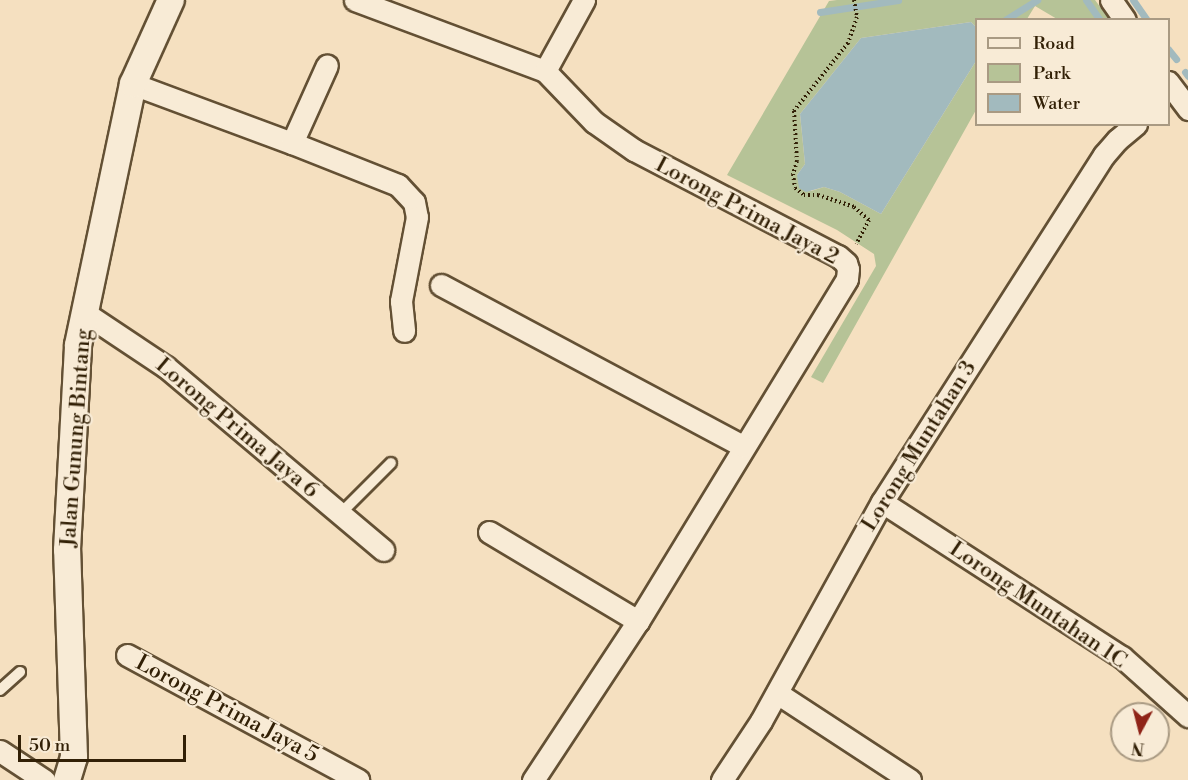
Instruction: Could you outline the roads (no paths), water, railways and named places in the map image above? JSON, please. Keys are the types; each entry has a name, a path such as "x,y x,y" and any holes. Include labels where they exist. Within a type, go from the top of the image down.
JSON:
{"street":[{"name":"Jalan Gunung Bintang","path":"68,780 74,757 67,550 78,345 133,84 171,0"},
{"name":"Lorong Prima Jaya 2","path":"355,0 545,71 594,122 634,150 838,256 846,263 847,279 638,621 532,780"},
{"path":"545,71 584,0"},
{"path":"1111,0 1124,18"},
{"path":"292,143 327,65"},
{"path":"133,84 398,185 414,202 417,217 401,301 405,331"},
{"name":"Lorong Muntahan 3","path":"722,780 777,693 882,502 1104,155 1116,140 1134,126"},
{"path":"441,285 743,446"},
{"name":"Lorong Prima Jaya 6","path":"85,314 166,367 383,550"},
{"name":"Lorong Muntahan 1C","path":"882,502 1122,657 1188,716"},
{"path":"489,532 638,621"},
{"name":"Lorong Prima Jaya 5","path":"127,655 358,780"},
{"path":"777,693 910,780"},
{"path":"0,751 44,780"}],"lane":[{"path":"340,514 391,463"},
{"path":"0,690 20,672"}],"water":[{"path":"971,22 975,26 975,63 881,214 840,192 824,187 806,192 799,188 797,175 805,164 800,114 861,38"}],"waterway":[{"path":"820,12 898,0"},
{"path":"1008,18 1037,0"},
{"path":"1086,0 1099,18"},
{"path":"1133,0 1146,18"},
{"path":"1170,52 1176,59"},
{"path":"1185,72 1188,76"}]}
